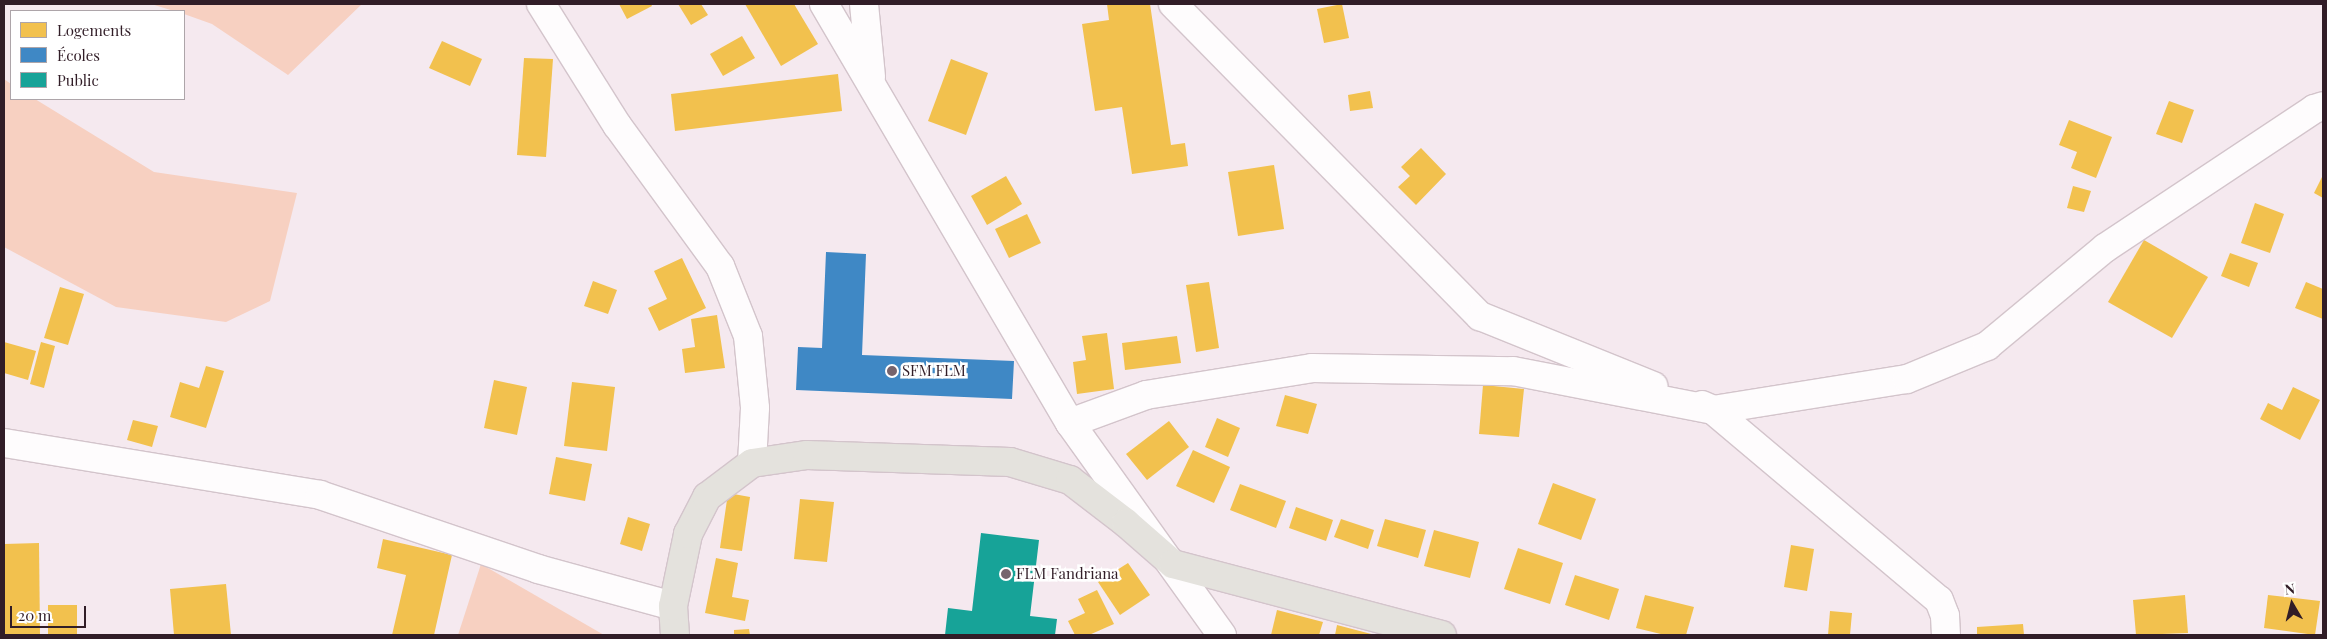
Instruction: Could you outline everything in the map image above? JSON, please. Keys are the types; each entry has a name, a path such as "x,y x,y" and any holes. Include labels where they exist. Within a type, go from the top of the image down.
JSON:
{"main road":[{"path":"675,635 673,606 688,534 707,497 752,463 807,455 1010,462 1070,480 1173,564 1442,635"}],"street":[{"path":"541,4 617,125 720,266 748,336 756,408 752,463"},
{"path":"824,4 1070,423 1173,564 1222,635"},
{"path":"864,4 872,88"},
{"path":"1173,4 1480,316 1713,410 1939,600 1945,616 1946,635"},
{"path":"1070,423 1146,395 1312,368 1513,371 1713,410 1907,379 1987,346 2105,248 2314,109 2323,106"},
{"path":"4,443 320,495 538,569 673,606"}],"shaded area":[{"path":"151,4 362,4 288,75 212,24 185,14 185,10 171,10"},
{"path":"4,79 10,83 10,100 37,100 154,172 297,193 270,301 226,322 116,307 4,247"},
{"path":"481,564 604,635 458,635"}],"building: Logements":[{"path":"619,4 651,4 652,6 627,19"},
{"path":"678,4 701,4 708,15 691,25"},
{"path":"745,4 794,4 818,44 781,66"},
{"path":"1107,4 1150,4 1171,145 1185,143 1188,166 1132,174 1122,107 1095,111 1082,24 1109,20"},
{"path":"1342,4 1349,38 1324,43 1317,9"},
{"path":"742,36 755,58 723,76 710,54"},
{"path":"442,41 482,59 470,86 429,68"},
{"path":"524,58 553,59 546,157 517,155"},
{"path":"951,59 988,73 966,135 928,121"},
{"path":"838,74 842,111 675,131 671,94"},
{"path":"1370,91 1373,108 1350,111 1348,95"},
{"path":"2169,101 2194,110 2182,143 2156,134"},
{"path":"2069,120 2112,137 2096,178 2071,168 2077,152 2059,145"},
{"path":"1421,148 1446,174 1416,205 1398,187 1410,176 1401,167"},
{"path":"1274,165 1284,229 1238,236 1228,172"},
{"path":"2323,175 2323,198 2314,193"},
{"path":"1006,176 1022,204 987,225 971,196"},
{"path":"2073,186 2091,191 2084,212 2067,208"},
{"path":"2255,203 2284,214 2270,253 2241,243"},
{"path":"1027,214 1041,243 1009,258 995,229"},
{"path":"2144,240 2208,277 2172,338 2108,302"},
{"path":"2230,253 2258,263 2249,287 2221,276"},
{"path":"682,258 706,308 659,331 648,308 667,299 654,271"},
{"path":"593,281 617,290 608,314 584,306"},
{"path":"1209,282 1219,348 1196,352 1186,285"},
{"path":"2306,282 2323,289 2323,319 2295,308"},
{"path":"60,287 84,294 68,345 44,338"},
{"path":"717,315 725,368 685,373 682,349 695,347 691,319"},
{"path":"1107,333 1114,389 1077,394 1073,362 1086,360 1082,336"},
{"path":"1177,336 1181,363 1125,370 1122,343"},
{"path":"4,342 36,351 28,380 4,373"},
{"path":"41,342 55,346 44,388 30,384"},
{"path":"206,366 224,371 206,428 170,417 180,382 199,388"},
{"path":"494,380 527,387 517,435 484,428"},
{"path":"572,382 615,387 607,451 564,446"},
{"path":"1483,385 1524,389 1519,437 1479,434"},
{"path":"2293,387 2320,400 2300,440 2260,419 2268,403 2282,410"},
{"path":"1285,395 1317,404 1308,434 1276,426"},
{"path":"1217,418 1240,428 1228,457 1205,447"},
{"path":"133,420 158,426 152,447 127,440"},
{"path":"1169,421 1189,447 1147,480 1126,454"},
{"path":"1193,450 1230,467 1214,503 1176,486"},
{"path":"556,457 592,464 585,501 549,494"},
{"path":"1553,483 1596,499 1581,540 1538,524"},
{"path":"1240,484 1286,501 1276,528 1230,510"},
{"path":"728,493 750,497 742,551 720,548"},
{"path":"800,499 834,502 827,562 794,559"},
{"path":"1296,507 1333,520 1326,541 1289,528"},
{"path":"628,517 650,524 642,551 620,544"},
{"path":"1341,519 1374,530 1368,549 1334,537"},
{"path":"1385,519 1426,530 1418,558 1377,546"},
{"path":"1434,530 1479,542 1470,578 1424,566"},
{"path":"383,539 452,555 434,635 392,635 406,575 377,568"},
{"path":"39,543 40,635 4,635 4,544"},
{"path":"1791,545 1814,549 1807,591 1784,587"},
{"path":"1518,548 1563,563 1550,604 1504,589"},
{"path":"716,558 738,563 732,597 749,600 745,621 705,613"},
{"path":"1128,563 1150,595 1120,615 1098,582"},
{"path":"1575,575 1619,589 1609,620 1565,605"},
{"path":"226,584 231,635 174,635 170,589"},
{"path":"1097,590 1114,624 1089,635 1075,635 1068,621 1085,613 1078,599"},
{"path":"1645,595 1694,607 1686,635 1665,635 1636,628"},
{"path":"2185,595 2188,633 2136,635 2133,600"},
{"path":"2268,595 2320,601 2315,635 2264,628"},
{"path":"48,605 77,605 77,635 48,635"},
{"path":"1277,610 1323,622 1319,635 1271,635"},
{"path":"1830,611 1852,613 1850,635 1828,635"},
{"path":"2023,624 2024,635 1977,635 1977,627"},
{"path":"1337,625 1375,635 1335,635"},
{"path":"749,629 750,635 734,635 734,630"}],"building: Écoles":[{"path":"826,252 866,254 862,355 1014,361 1012,399 796,390 798,347 822,348"}],"building: Public":[{"name":"FLM Fandriana","path":"981,533 1039,540 1030,616 1057,619 1055,635 945,635 948,608 972,611"}],"place":[{"name":"SFM FLM","path":"892,371"},
{"name":"FLM Fandriana","path":"1006,574"}]}
